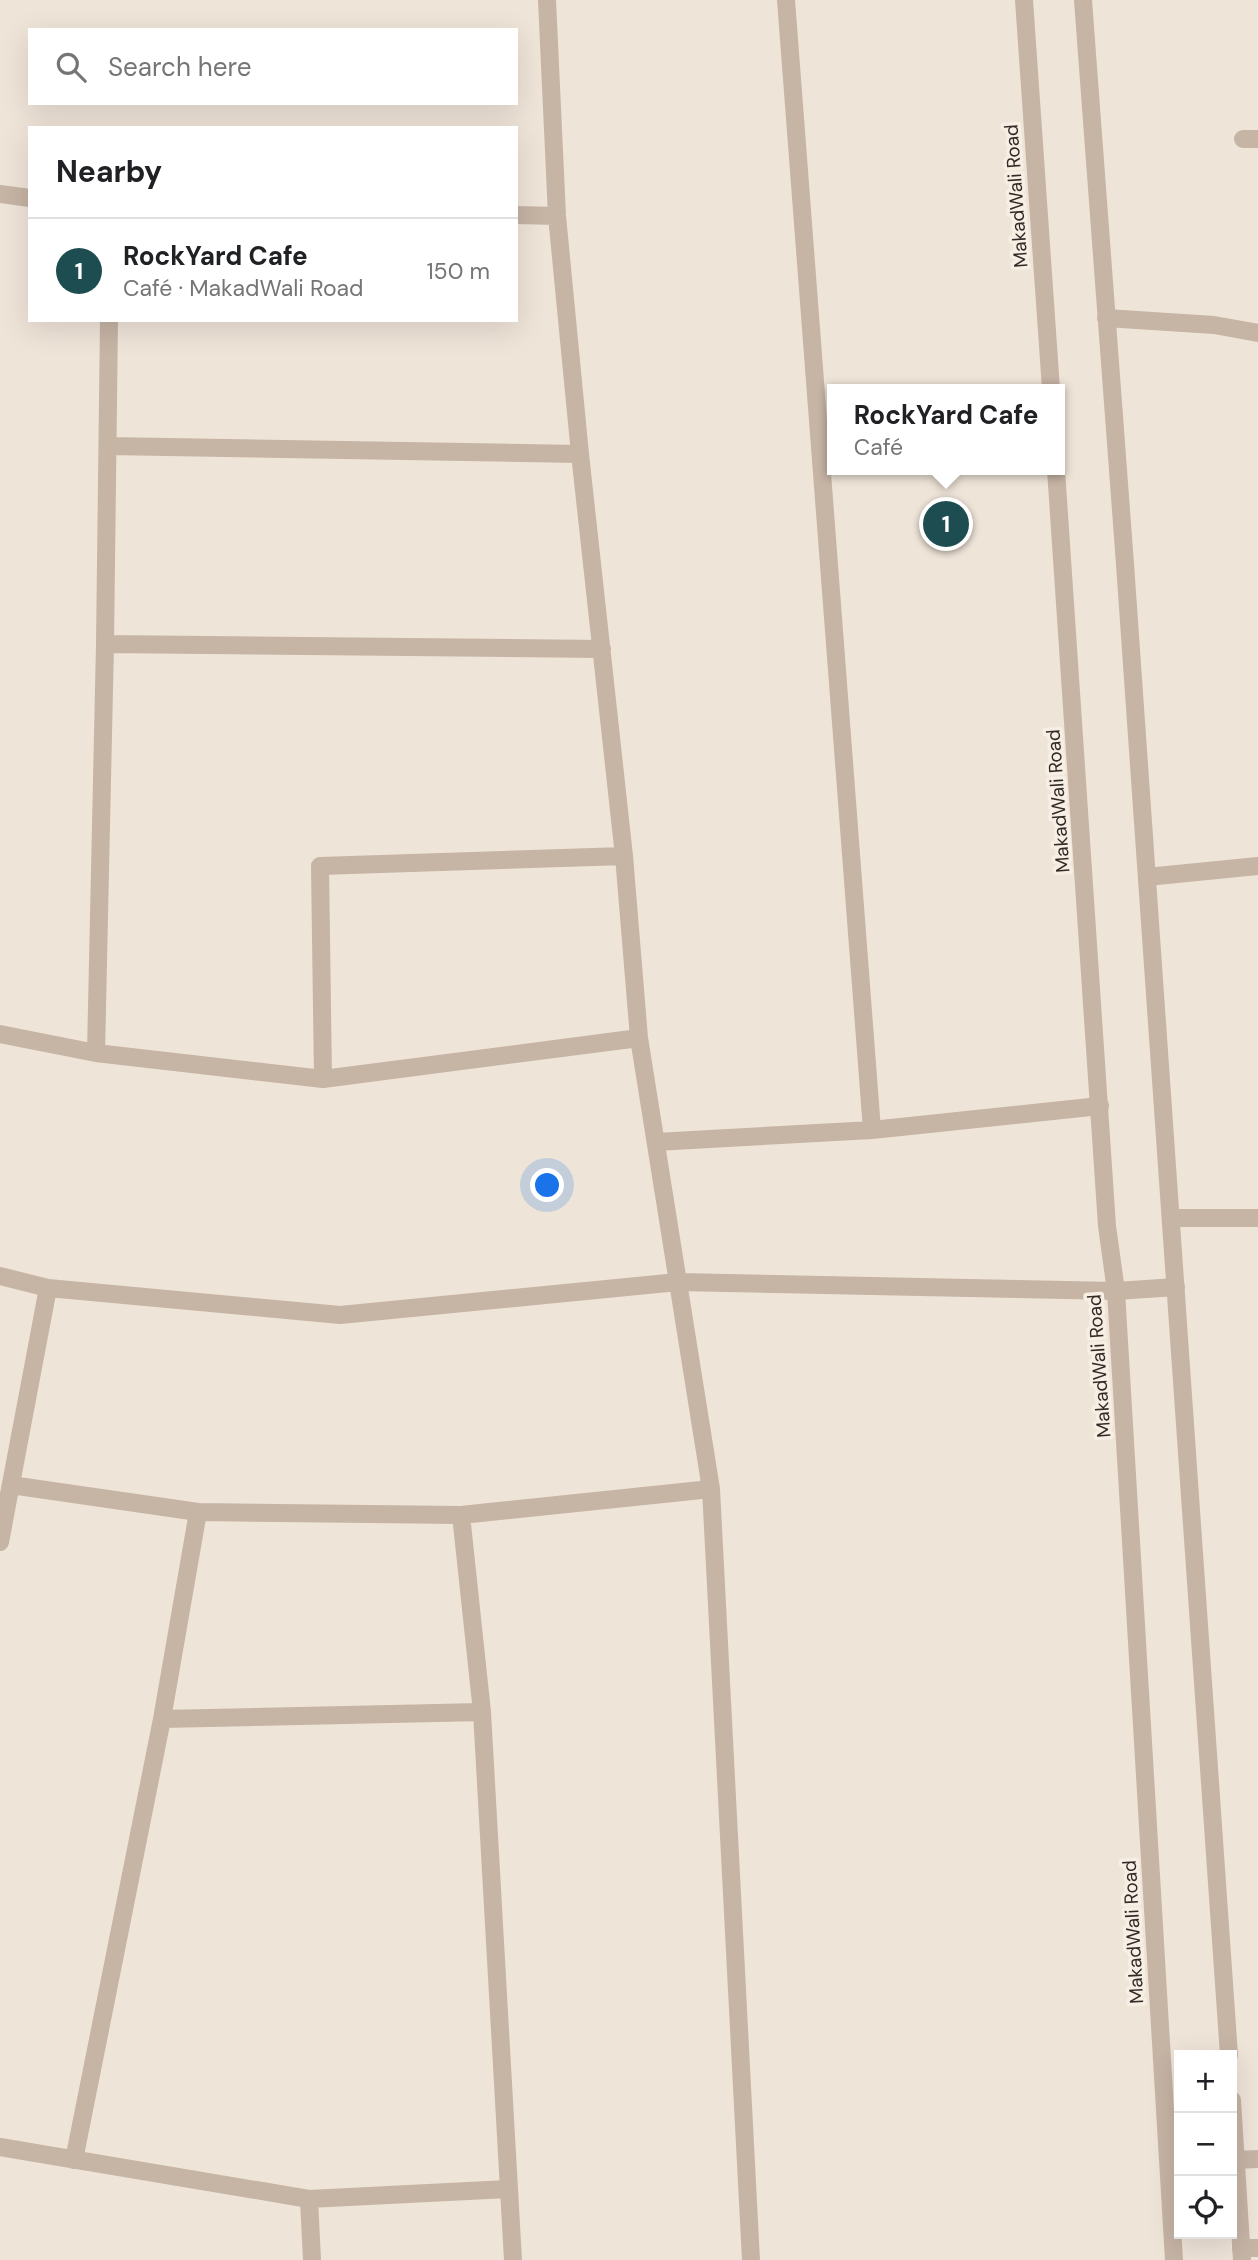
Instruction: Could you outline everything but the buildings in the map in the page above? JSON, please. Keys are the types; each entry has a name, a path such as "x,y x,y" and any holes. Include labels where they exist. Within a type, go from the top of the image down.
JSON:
{"street":[{"path":"547,0 557,216 624,856 639,1038 712,1489 751,2260"},
{"path":"786,0 872,1130"},
{"name":"MakadWali Road","path":"1024,0 1051,384"},
{"path":"1083,0 1229,2050"},
{"path":"0,194 28,198"},
{"path":"518,215 557,216"},
{"path":"1107,318 1214,326 1258,333"},
{"path":"96,1053 109,322"},
{"path":"108,446 580,454"},
{"name":"MakadWali Road","path":"1056,475 1107,1226 1116,1291 1174,2260"},
{"path":"105,644 602,649"},
{"path":"323,1079 320,866 624,856"},
{"path":"1147,877 1258,866"},
{"path":"0,1034 96,1053 323,1079 639,1038"},
{"path":"656,1142 872,1130 1100,1106"},
{"path":"1171,1218 1258,1218"},
{"path":"0,1276 48,1288 340,1315 678,1282 1116,1291 1176,1287"},
{"path":"0,1542 48,1288"},
{"path":"11,1485 198,1512 461,1515 712,1489"},
{"path":"74,2160 162,1719 198,1512"},
{"path":"461,1515 482,1712 513,2260"},
{"path":"162,1719 482,1712"},
{"path":"0,2147 309,2199 508,2189"},
{"path":"1237,2160 1258,2159"},
{"path":"1237,2175 1247,2252"},
{"path":"309,2199 312,2260"}],"place":[{"name":"RockYard Cafe","path":"946,524"}]}
